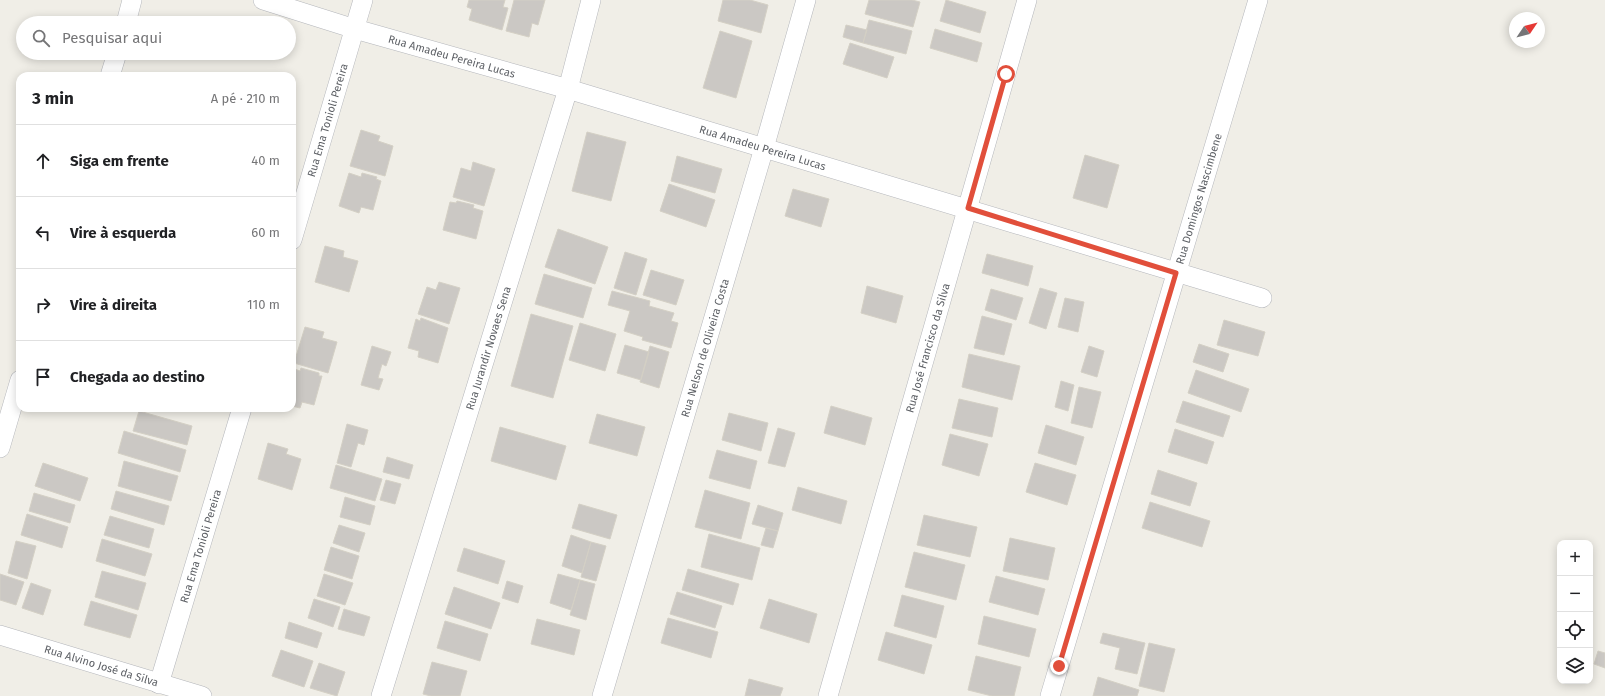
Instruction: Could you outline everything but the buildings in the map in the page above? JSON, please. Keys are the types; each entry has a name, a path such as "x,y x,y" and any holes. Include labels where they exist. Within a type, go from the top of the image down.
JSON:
{"street":[{"path":"128,16 132,0"},
{"name":"Rua Amadeu Pereira Lucas","path":"263,0 968,208 1176,273 1262,298"},
{"name":"Rua Ema Tonioli Pereira","path":"296,227 356,28 363,0"},
{"name":"Rua Jurandir Novaes Sena","path":"381,696 568,89 591,0"},
{"name":"Rua Nelson de Oliveira Costa","path":"602,696 764,148 806,0"},
{"name":"Rua José Francisco da Silva","path":"828,696 1027,0"},
{"name":"Rua Domingos Nascimbene","path":"1050,696 1258,0"},
{"path":"111,72 115,60"},
{"path":"0,448 16,394"},
{"name":"Rua Ema Tonioli Pereira","path":"159,684 241,412"},
{"name":"Rua Alvino José da Silva","path":"0,635 202,696"}],"route":[{"path":"1006,74 968,208 1176,273 1059,666"}]}
